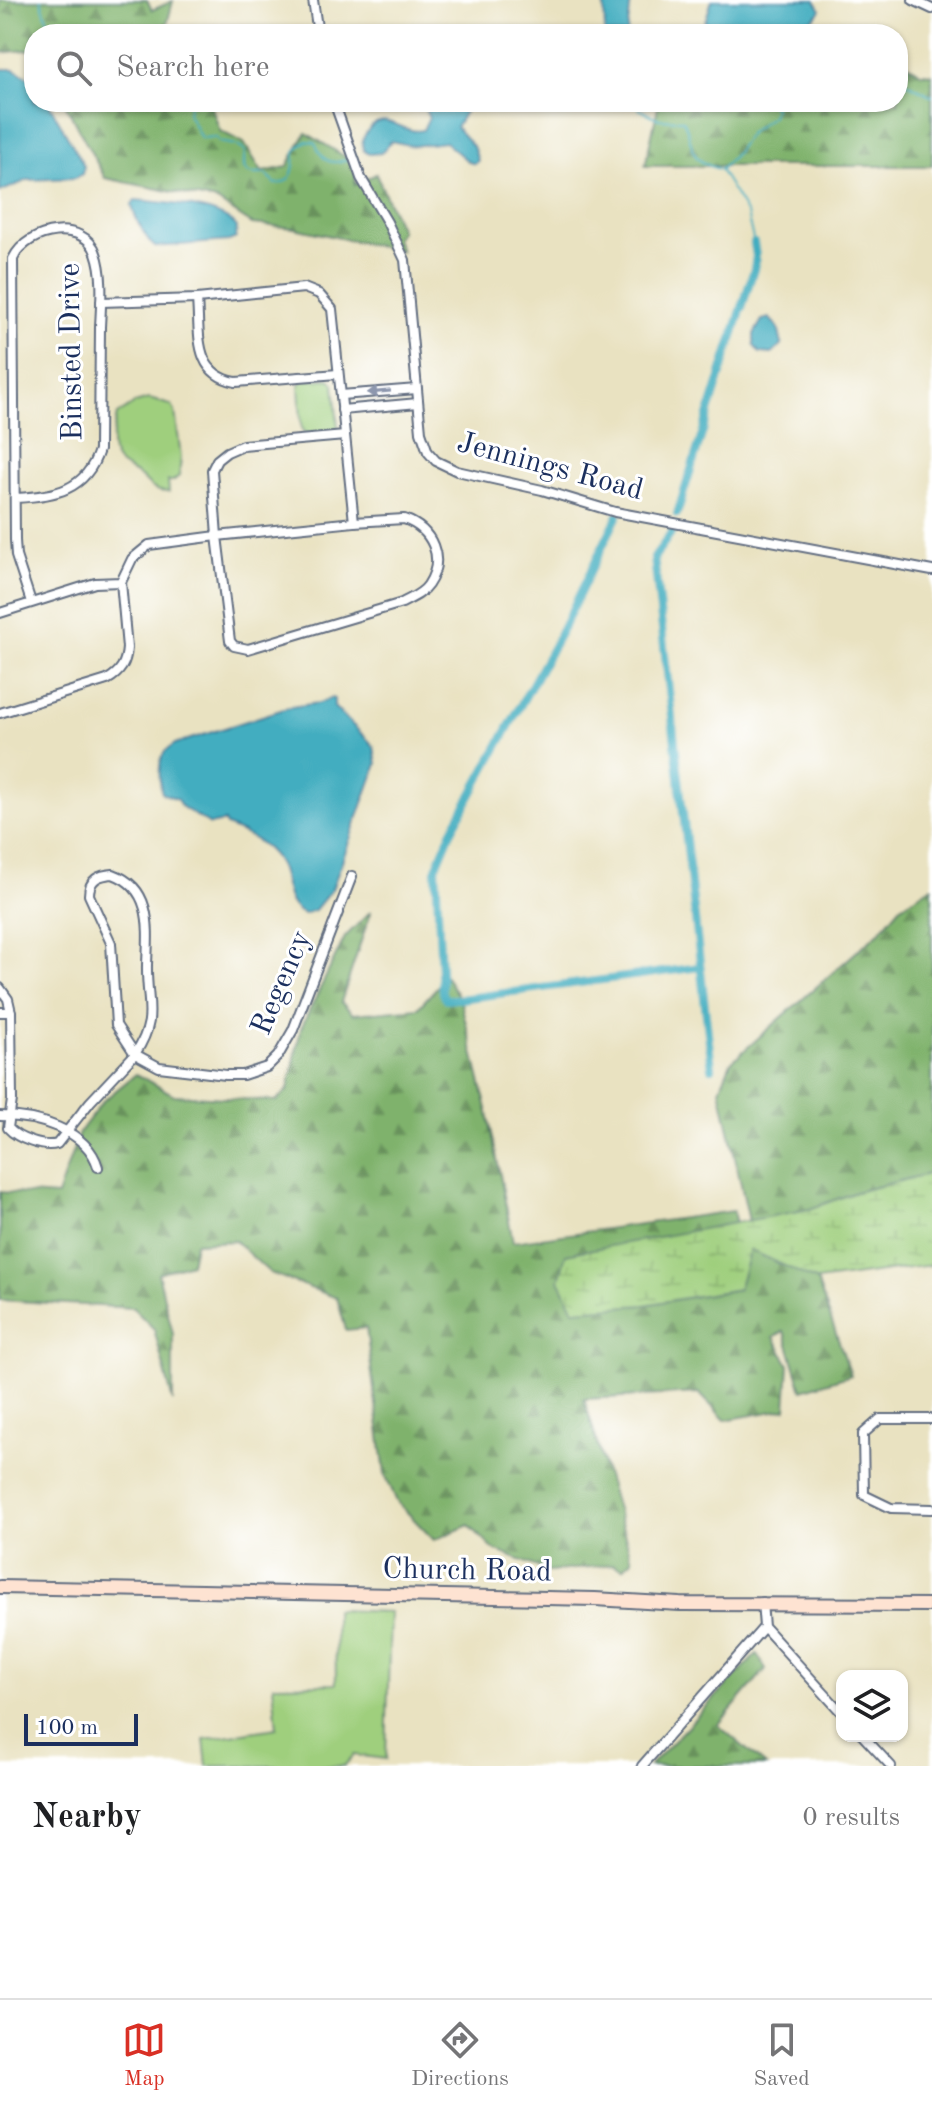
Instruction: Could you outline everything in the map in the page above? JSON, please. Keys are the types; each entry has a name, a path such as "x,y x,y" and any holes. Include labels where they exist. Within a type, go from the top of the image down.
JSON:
{"main road":[{"name":"Church Road","path":"0,1587 595,1599 680,1604 932,1605"}],"street":[{"path":"313,0 317,24"},
{"path":"913,0 932,9"},
{"name":"Jennings Road","path":"338,112 361,178 405,260 421,432 428,452 436,461 457,471 542,490 615,512 932,571"},
{"name":"Binsted Drive","path":"16,498 48,496 75,485 95,463 99,450 101,302 96,251 85,238 73,233 39,233 18,246 12,268 16,556 31,602"},
{"path":"101,302 197,299 304,288 319,294 332,309 354,522"},
{"path":"197,299 201,353 214,374 225,380 236,382 338,374"},
{"path":"341,395 417,389"},
{"path":"342,410 418,403"},
{"path":"0,713 116,675 127,657 121,582 132,559 149,545 217,536 354,522 404,519 427,532 435,550 435,564 427,587 402,603 248,649 234,646 227,634 217,536 212,470 227,452 243,445 345,436"},
{"path":"0,613 95,583 121,582"},
{"path":"0,988 8,999 11,1012 12,1100 4,1116 8,1128 11,1132 53,1147 135,1054 146,1036 151,1018 147,966 150,928 142,903 127,881 113,874 99,876 91,884 89,895 105,926 113,952 116,1025 135,1054"},
{"name":"Regency","path":"135,1054 159,1067 226,1075 243,1075 267,1067 278,1056 293,1030 352,876"},
{"path":"0,1012 11,1012"},
{"path":"4,1116 32,1118 67,1133 87,1146 98,1167"},
{"path":"932,1419 880,1419 863,1434 864,1495 891,1508 932,1509"},
{"path":"762,1602 764,1627 836,1706"},
{"path":"642,1766 764,1627"},
{"path":"869,1742 891,1766"}],"green space":[{"path":"0,0 147,0 152,10 173,1 167,24 24,24 24,50 0,53"},
{"path":"908,65 921,73 932,74 932,166 645,166 657,112 908,112"},
{"path":"69,112 213,112 220,131 244,143 262,172 287,167 306,133 357,164 355,185 376,174 401,230 396,239 401,251 294,228 252,224 217,201 105,178"},
{"path":"330,379 334,384 338,428 331,433 307,434 301,424 299,384 305,380"},
{"path":"149,399 171,405 175,411 181,457 179,476 168,481 169,492 154,488 120,464 113,454 117,415 135,403"},
{"path":"932,886 932,1173 856,1192 811,1209 749,1221 720,1089 731,1062 880,931 900,907"},
{"path":"371,911 341,1002 353,1014 418,1008 446,977 460,999 488,1113 513,1242 733,1211 736,1224 566,1254 574,1309 644,1305 738,1289 750,1249 817,1281 851,1375 802,1390 784,1331 774,1337 789,1365 786,1409 725,1420 699,1393 584,1399 632,1560 623,1568 613,1564 550,1572 494,1550 469,1525 434,1540 397,1502 385,1474 366,1328 346,1330 337,1298 270,1273 235,1241 195,1243 191,1263 158,1273 173,1334 173,1402 154,1329 133,1308 0,1300 0,1192 57,1196 79,1133 103,1101 136,1074 174,1095 276,1101 288,1090 301,1028 345,937"},
{"path":"932,1173 932,1265 817,1281 750,1250 738,1289 644,1305 574,1310 559,1280 566,1254 810,1209 856,1192"},
{"path":"335,1610 390,1612 386,1759 354,1755 344,1766 207,1766 204,1739 277,1728 273,1685 336,1684"},
{"path":"757,1654 766,1669 718,1725 766,1766 649,1766"}],"water":[{"path":"604,0 631,0 628,24 605,24"},
{"path":"712,0 815,0 821,10 803,24 704,24"},
{"path":"0,69 14,69 24,75 24,112 54,112 84,166 82,174 75,178 28,180 0,192"},
{"path":"426,112 465,112 456,127 473,146 478,160 475,164 445,142 413,146 391,141 381,153 364,151 363,139 372,125 386,121 415,131 423,130 429,117"},
{"path":"136,200 190,206 218,214 237,227 236,238 155,247 134,214 132,204"},
{"path":"769,318 778,327 782,345 772,354 760,353 754,346 754,334 762,320"},
{"path":"334,699 334,707 374,747 377,764 332,889 315,910 304,914 292,904 273,855 261,844 226,826 224,822 210,825 181,806 177,799 162,793 160,767 164,753 175,744 290,707"}],"waterway":[{"path":"41,0 49,24"},
{"path":"908,83 932,96"},
{"path":"188,112 201,138 216,137 219,142 236,145 245,151 246,171 265,174 276,184 290,177 295,151 306,141 315,142 320,154 331,162 349,159"},
{"path":"645,112 659,119 683,120 696,156 719,169"},
{"path":"721,169 749,133 773,112"},
{"path":"720,170 747,214 754,243"},
{"path":"677,514 754,269 754,243"},
{"path":"618,515 563,628 451,832 436,868 442,993 445,999 460,999 700,967"},
{"path":"673,530 654,558 712,1068"}]}
